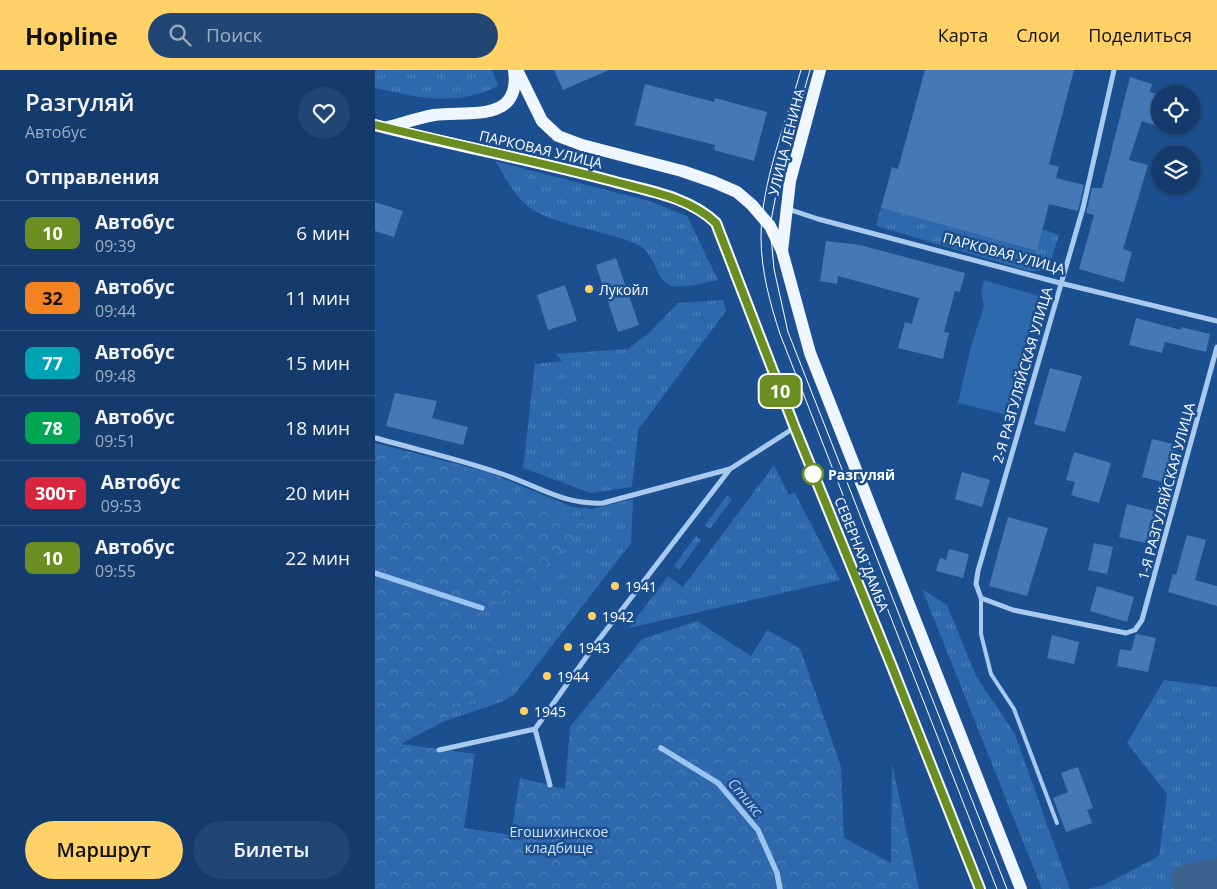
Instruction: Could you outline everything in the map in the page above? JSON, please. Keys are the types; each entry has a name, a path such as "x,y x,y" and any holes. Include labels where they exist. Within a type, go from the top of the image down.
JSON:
{"main road":[{"name":"ПАРКОВАЯ УЛИЦА","path":"515,70 536,111 549,129 569,141 681,171 737,192 752,205 770,226 782,251"},
{"path":"380,126 435,115 473,115 493,110 502,105 510,96 514,86 515,70"},
{"name":"УЛИЦА ЛЕНИНА","path":"782,251 785,208 790,182 820,70"},
{"name":"ПАРКОВАЯ УЛИЦА","path":"380,126 582,173 656,193 699,209"},
{"name":"СЕВЕРНАЯ ДАМБА","path":"699,209 716,223 721,234 795,428 980,889"},
{"name":"СЕВЕРНАЯ ДАМБА","path":"782,251 794,302 810,353 1021,889"}],"street":[{"name":"2-Я РАЗГУЛЯЙСКАЯ УЛИЦА","path":"981,598 976,584 978,571 1083,208 1114,70"},
{"name":"ПАРКОВАЯ УЛИЦА","path":"785,208 828,222 1060,283 1217,321"},
{"name":"1-Я РАЗГУЛЯЙСКАЯ УЛИЦА","path":"981,598 1013,610 1126,633 1135,630 1142,620 1217,347"},
{"path":"376,438 505,475 563,499 584,504 603,503 730,469 795,428"},
{"path":"439,750 535,729 597,642 730,469"},
{"path":"535,729 550,786"}],"lane":[{"path":"981,598 981,634 991,674 1014,708 1057,823"}],"green space":[{"path":"375,70 492,70 498,86 467,97 437,99 375,88"},
{"path":"495,161 649,201 687,216 718,280 679,287 669,285 664,282 649,255 640,246 613,236 564,223 535,211 525,204 509,184"},
{"path":"881,208 1036,251 1043,229 1059,235 1050,263 1041,271 1029,271 876,226"},
{"path":"984,280 1039,296 1007,415 958,403 971,346 984,306 981,292"},
{"path":"723,300 726,311 638,430 632,487 591,493 523,468 535,364 562,361 556,354 628,349 649,333 678,303"},
{"path":"375,443 488,472 572,507 592,509 633,499 631,543 514,695 501,702 445,721 400,744 375,685"},
{"name":"Егошихинское кладбище","path":"375,447 481,472 586,524 525,586 456,630 484,638 509,679 401,744 475,754 464,828 511,835 520,778 565,789 570,727 642,639 697,621 751,656 767,630 800,648 841,767 844,838 891,863 892,764 919,889 375,889"},
{"path":"774,465 789,495 795,493 840,580 629,628 668,576 683,587"},
{"path":"727,495 732,499 710,529 705,525"},
{"path":"696,536 701,540 679,570 674,566"},
{"path":"922,589 947,605 976,676 1015,734 1070,889 1042,889"},
{"path":"1164,680 1217,687 1217,889 1088,889 1104,885 1159,856 1167,794 1127,743"}],"building":[{"path":"554,70 609,70 563,90"},
{"path":"925,70 1074,70 1049,164 1059,167 1056,178 1084,185 1078,211 1049,204 1037,251 881,208 892,167 898,169"},
{"path":"1130,77 1152,84 1150,92 1151,124 1142,121 1129,160 1148,165 1123,249 1132,252 1124,282 1079,269 1094,215 1086,213 1092,188 1102,188"},
{"path":"645,84 714,102 715,98 767,112 754,161 714,150 715,145 635,125"},
{"path":"375,202 403,211 394,237 375,231"},
{"path":"826,241 860,245 965,273 960,292 955,291 944,332 949,333 943,359 898,348 905,322 912,324 919,298 838,276 837,284 820,281"},
{"path":"616,258 639,325 618,332 596,265"},
{"path":"565,285 577,321 548,330 537,295"},
{"path":"1136,318 1181,330 1181,327 1210,334 1206,352 1165,342 1162,353 1129,345"},
{"path":"1050,368 1082,376 1065,432 1034,424"},
{"path":"395,393 437,401 432,418 468,427 463,445 386,426"},
{"path":"1152,439 1177,445 1167,483 1142,477"},
{"path":"1074,452 1111,463 1099,503 1071,495 1075,482 1066,480"},
{"path":"962,472 990,480 982,507 955,499"},
{"path":"1127,504 1158,512 1150,544 1119,537"},
{"path":"1008,517 1048,528 1027,596 989,586"},
{"path":"1187,535 1206,540 1195,580 1217,586 1217,606 1168,592 1173,574 1176,575"},
{"path":"1094,543 1113,547 1107,574 1088,570"},
{"path":"949,549 969,554 963,578 936,571 940,558 946,560"},
{"path":"1097,586 1134,597 1127,622 1090,611"},
{"path":"1136,634 1156,638 1148,672 1117,666 1120,649 1131,651"},
{"path":"1052,635 1079,642 1074,664 1047,658"},
{"path":"1078,767 1093,808 1087,810 1092,823 1066,832 1053,798 1068,792 1061,773"}],"waterway":[{"name":"Стикс","path":"375,573 482,608"},
{"name":"Стикс","path":"661,748 718,783 758,830 777,873 780,889"},
{"path":"1187,880 1217,874"}],"tram line":[{"path":"801,70 775,153 765,195 761,237 764,274 780,334 997,889"},
{"path":"810,70 779,179 770,226 774,269 788,332 1007,889"}],"bus line":[{"name":"10","path":"375,125 547,164 656,193 699,209 716,223 795,428 980,889"}],"place":[{"name":"Лукойл","path":"589,289"},
{"name":"Разгуляй","path":"813,474"},
{"name":"1941","path":"615,586"},
{"name":"1942","path":"592,616"},
{"name":"1943","path":"568,647"},
{"name":"1944","path":"547,676"},
{"name":"1945","path":"524,711"}]}
